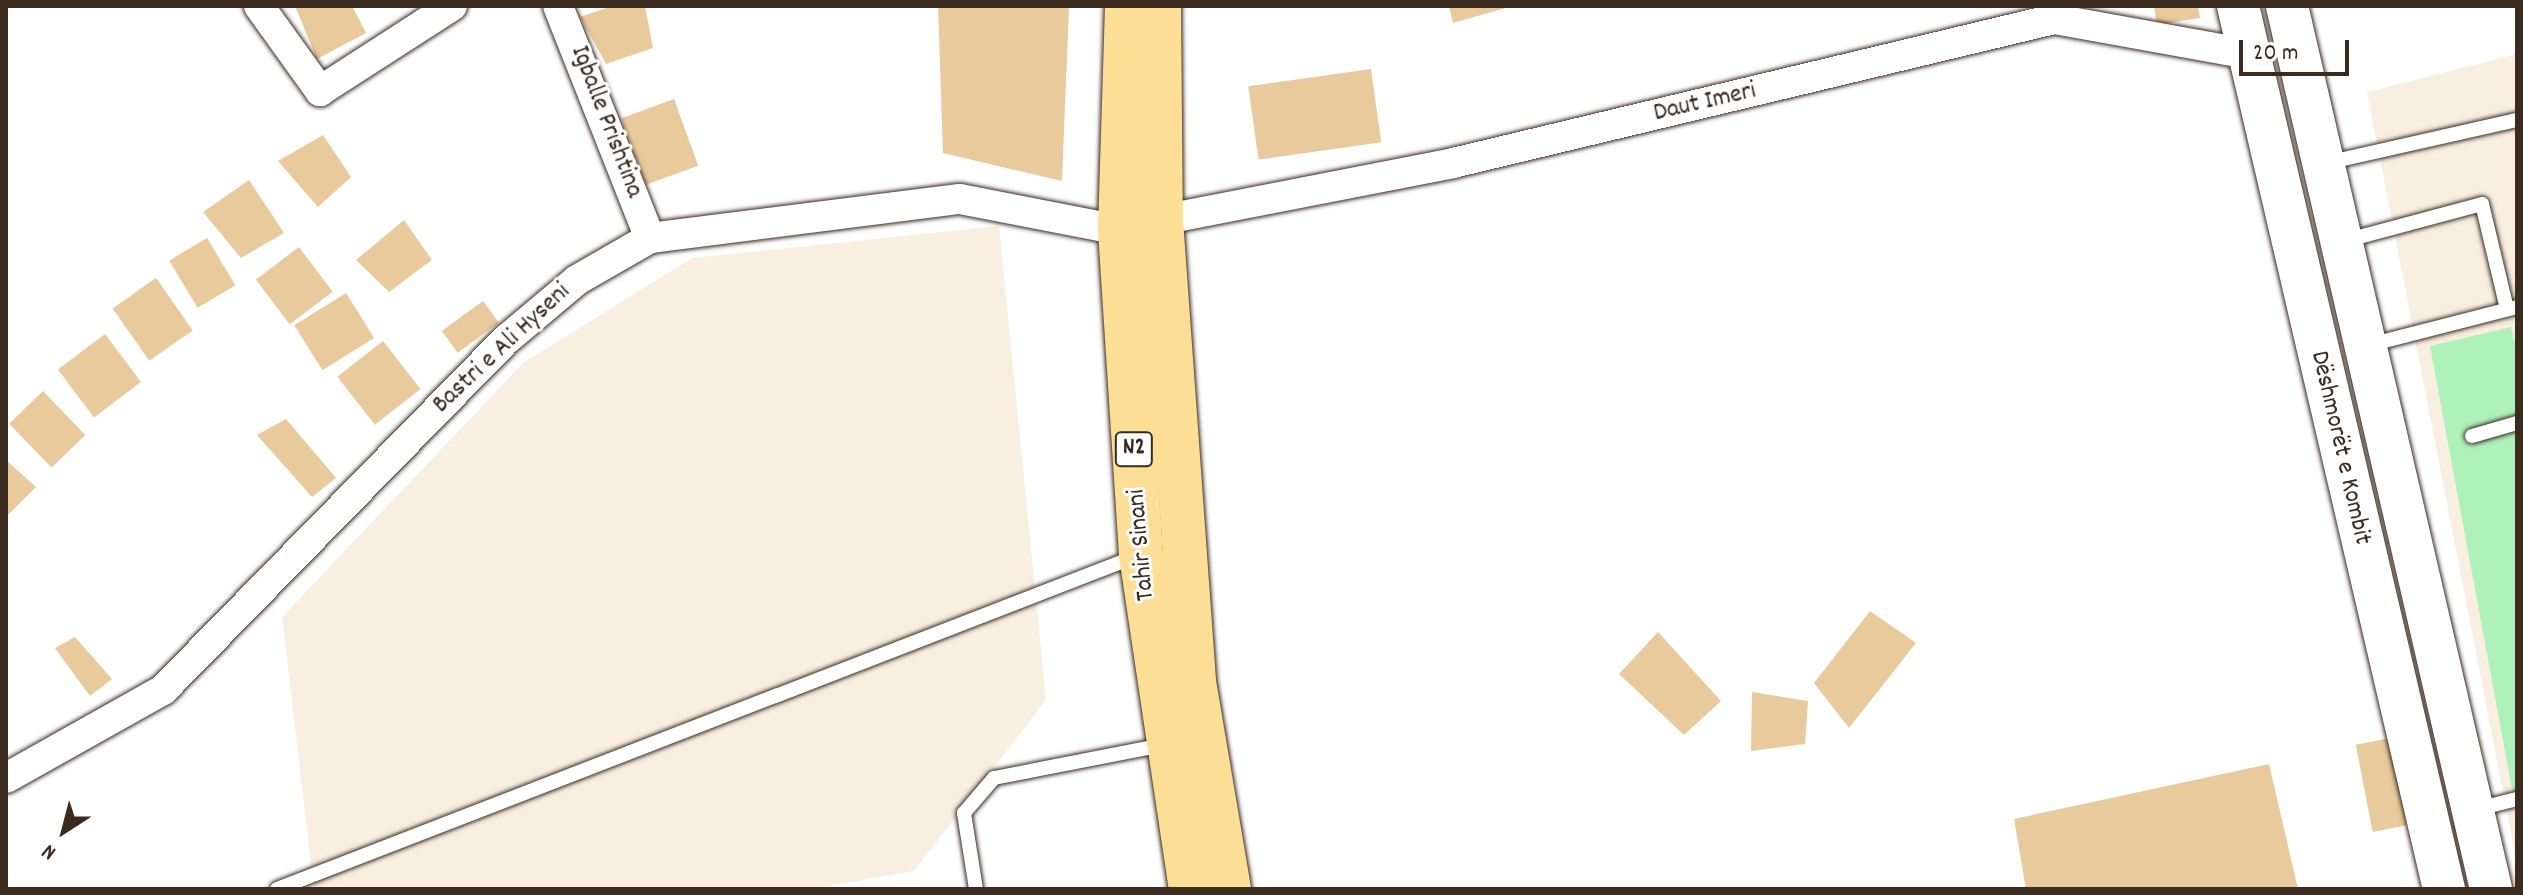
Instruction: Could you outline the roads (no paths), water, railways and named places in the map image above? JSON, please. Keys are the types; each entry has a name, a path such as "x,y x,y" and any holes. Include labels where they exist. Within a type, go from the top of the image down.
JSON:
{"main road":[{"name":"Tahir Sinani","path":"1127,6 1140,225 1141,555 1191,889"},
{"name":"Tahir Sinani","path":"1159,6 1140,225 1194,682 1229,889"}],"street":[{"path":"259,6 320,91 452,6"},
{"name":"Igballe Prishtina","path":"558,6 650,238"},
{"name":"Dëshmorët e Kombit","path":"2238,6 2442,882"},
{"name":"Dëshmorët e Kombit","path":"2287,6 2488,876"},
{"name":"Daut Imeri","path":"1140,225 1453,163 2054,19 2249,54"},
{"name":"Bastri e Ali Hyseni","path":"6,778 163,690 507,339 577,280 650,238 960,199 1140,225"},
{"path":"2345,468 2391,461"},
{"path":"2442,882 2488,876"}],"lane":[{"path":"2322,164 2517,120"},
{"path":"2340,242 2482,204 2512,308 2365,347"},
{"path":"2472,436 2517,423"},
{"path":"277,889 1141,555"},
{"path":"976,889 964,813 994,778 1168,744"},
{"path":"2472,810 2517,799"}]}
